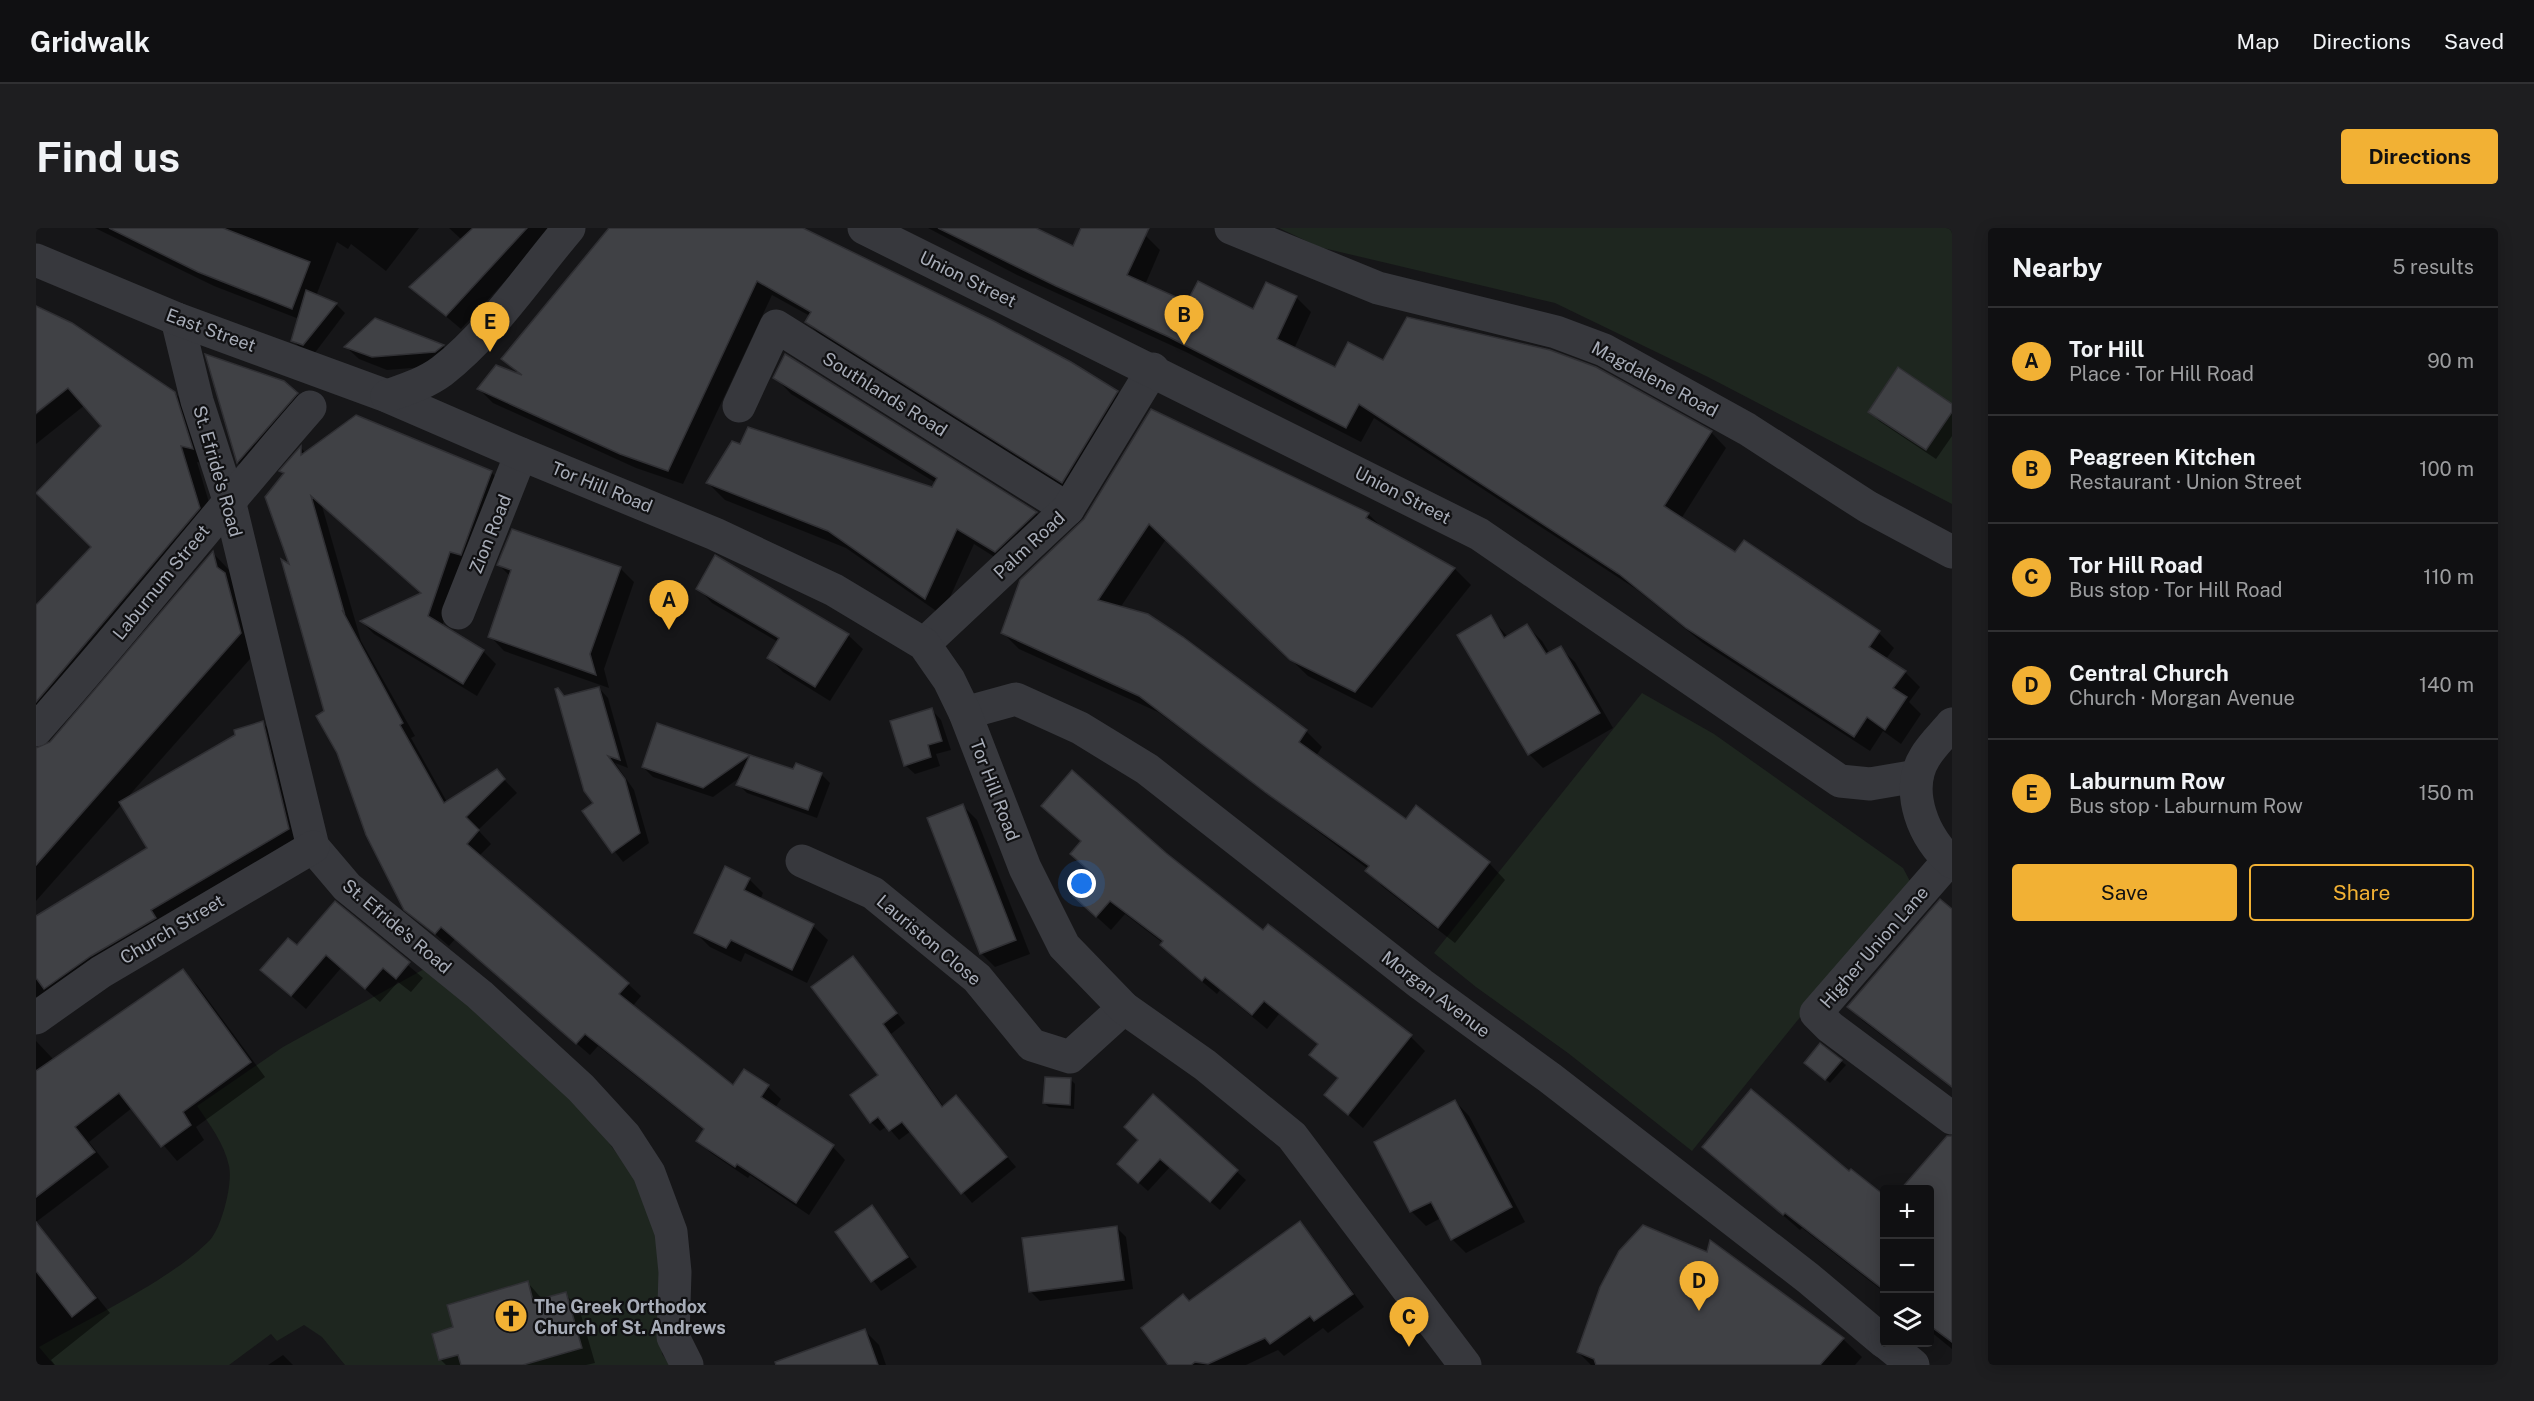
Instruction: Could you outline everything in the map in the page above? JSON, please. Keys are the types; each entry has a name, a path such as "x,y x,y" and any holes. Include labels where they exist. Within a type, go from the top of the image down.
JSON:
{"street":[{"path":"387,396 421,384 442,370 479,336 569,228"},
{"name":"Union Street","path":"864,228 1153,369 1479,534 1840,781 1870,784 1917,776"},
{"name":"Magdalene Road","path":"1231,228 1378,288 1556,332 1604,350 1747,429 1868,507 1952,552"},
{"name":"East Street","path":"36,260 177,319 387,396"},
{"name":"St. Efride's Road","path":"177,319 197,401 229,500 313,847 347,887 480,995 573,1080 625,1136 649,1173 671,1232 675,1272 673,1337 687,1365"},
{"name":"Southlands Road","path":"739,406 776,326 1068,509"},
{"name":"Palm Road","path":"924,644 1068,509 1153,369"},
{"name":"Tor Hill Road","path":"387,396 715,534 834,590 924,644 949,680 965,713 1025,868 1064,946 1124,1008 1205,1065 1292,1136 1465,1365"},
{"name":"Laburnum Street","path":"36,730 89,671 229,500 310,407"},
{"name":"Zion Road","path":"458,613 521,454"},
{"name":"Morgan Avenue","path":"965,713 1016,699 1080,729 1147,769 1412,977 1550,1078 1808,1278 1880,1338"},
{"path":"1950,861 1932,838 1919,809 1917,776 1924,757 1952,724"},
{"name":"Church Street","path":"40,1009 313,847"},
{"name":"Lauriston Close","path":"802,861 873,892 977,978 1032,1045 1070,1057 1124,1008"},
{"name":"Higher Union Lane","path":"1950,861 1816,1013 1830,1027 1952,1118"},
{"name":"Morgan Avenue","path":"1891,1347 1913,1365"}],"shaded area":[{"path":"1279,228 1952,228 1952,504 1708,377 1555,303 1319,247"},
{"path":"1642,693 1714,734 1903,868 1911,883 1875,933 1797,1021 1692,1151 1568,1053 1476,987 1434,953"},
{"path":"426,968 578,1101 629,1170 646,1201 660,1244 662,1354 670,1365 523,1365 582,1348 566,1292 533,1301 528,1281 447,1305 453,1327 432,1334 439,1360 458,1355 461,1365 345,1365 322,1337 304,1325 277,1341 271,1334 229,1365 54,1365 39,1347 129,1298 174,1270 210,1240 219,1225 228,1193 229,1166 212,1127 197,1106 283,1047"}],"building":[{"path":"109,228 223,228 310,262 292,309 198,272"},
{"path":"473,228 527,228 446,316 409,287"},
{"path":"609,228 803,228 994,321 1071,362 1118,391 1062,483 805,322 811,312 757,281 668,471 620,454 477,389 496,365 522,375 501,359"},
{"path":"938,228 1036,228 1073,246 1081,228 1149,228 1127,275 1187,302 1198,281 1253,309 1266,282 1297,296 1277,339 1335,367 1348,342 1383,360 1407,317 1550,350 1596,367 1712,431 1664,506 1735,552 1744,540 1880,631 1869,647 1906,671 1893,688 1907,697 1885,730 1867,717 1854,737 1686,628 1619,574 1359,404 1346,428 1169,337 1056,286"},
{"path":"306,290 337,303 303,345 291,341"},
{"path":"36,306 72,323 175,392 193,449 181,446 200,508 36,702 36,605 91,547 36,493 101,426 68,388 36,413"},
{"path":"375,318 444,345 435,352 372,357 344,347"},
{"path":"205,354 284,381 298,393 237,463"},
{"path":"785,354 1037,512 995,552 957,529 925,599 828,531 706,483 732,441 740,444 748,427 932,487 937,478 773,378"},
{"path":"1898,367 1952,404 1952,412 1926,450 1868,412"},
{"path":"1151,409 1369,513 1366,518 1455,568 1355,692 1290,660 1149,524 1098,600 1148,614 1183,637 1307,730 1299,742 1406,819 1416,805 1490,862 1438,928 1365,871 1369,866 1265,792 1139,696 1001,633 1020,580 1084,519"},
{"path":"356,415 492,471 461,555 450,552 428,616 484,650 463,684 360,621 421,593 311,496 344,612 342,610 403,723 400,725 444,803 497,769 505,779 466,817 479,830 467,844 629,983 619,994 733,1085 744,1069 769,1085 761,1097 834,1145 796,1203 737,1164 735,1167 696,1141 704,1129 585,1034 576,1044 441,927 435,934 404,910 366,835 337,753 316,716 324,711 281,559 289,564 265,497 284,473 279,471 301,446 301,455"},
{"path":"512,529 621,567 590,654 596,675 488,637 511,570 497,565"},
{"path":"213,551 217,567 225,573 241,633 36,865 36,748 50,742"},
{"path":"715,555 849,634 815,687 767,658 779,638 696,589"},
{"path":"1491,615 1504,638 1527,624 1546,654 1561,646 1600,713 1528,755 1457,635"},
{"path":"599,687 620,760 608,756 625,779 640,833 612,853 582,811 593,803 584,791 555,689 558,688 564,696"},
{"path":"932,708 942,741 928,745 931,757 904,766 890,721"},
{"path":"263,721 289,829 151,910 156,918 91,956 44,989 36,978 36,916 147,848 119,802 235,735 234,730"},
{"path":"657,723 750,755 703,788 642,767"},
{"path":"750,755 793,769 796,763 822,773 808,810 736,785"},
{"path":"1072,770 1166,853 1263,930 1268,924 1412,1035 1348,1115 1324,1095 1338,1078 1309,1055 1318,1044 1264,1001 1252,1015 1205,977 1202,981 1160,945 1163,941 1110,901 1096,917 1073,896 1093,874 1070,854 1081,841 1041,806"},
{"path":"963,804 1016,940 980,954 927,818"},
{"path":"725,866 750,878 744,890 814,924 792,970 731,940 726,948 694,933"},
{"path":"1940,899 1952,909 1952,1087 1847,1007"},
{"path":"335,901 410,962 396,979 383,968 365,989 326,955 291,996 260,970 288,938 297,945"},
{"path":"853,956 897,1013 883,1024 942,1107 956,1095 1007,1157 961,1194 902,1122 889,1131 878,1117 870,1123 850,1095 878,1075 811,987"},
{"path":"183,969 251,1062 183,1112 191,1125 161,1147 119,1093 75,1127 95,1152 36,1197 36,1071"},
{"path":"1820,1043 1842,1060 1825,1080 1804,1063"},
{"path":"1045,1077 1071,1078 1070,1105 1043,1103"},
{"path":"1751,1089 1849,1171 1851,1169 1880,1192 1880,1287 1785,1213 1783,1215 1702,1147"},
{"path":"1153,1094 1238,1170 1210,1202 1160,1159 1138,1183 1117,1164 1138,1140 1124,1127"},
{"path":"1455,1100 1512,1207 1451,1240 1431,1202 1410,1212 1374,1142"},
{"path":"1947,1136 1952,1136 1952,1342 1934,1329 1934,1185 1904,1185"},
{"path":"872,1205 908,1257 871,1282 835,1232"},
{"path":"1300,1221 1353,1294 1314,1321 1310,1316 1270,1344 1265,1338 1208,1364 1195,1362 1191,1365 1168,1365 1141,1328 1183,1294 1189,1301"},
{"path":"36,1222 96,1298 72,1317 36,1271"},
{"path":"1643,1225 1707,1252 1710,1240 1844,1338 1820,1365 1596,1365 1594,1359 1577,1352 1600,1287 1619,1251"},
{"path":"1117,1226 1124,1280 1029,1292 1022,1238"},
{"name":"The Greek Orthodox Church of St. Andrews","path":"528,1281 533,1301 566,1292 582,1348 523,1365 461,1365 458,1355 439,1360 432,1334 453,1327 447,1305"},
{"path":"865,1329 878,1365 776,1365 775,1362"}],"place":[{"name":"Peagreen Kitchen","path":"1184,345"},
{"name":"Laburnum Row","path":"490,352"},
{"name":"Tor Hill","path":"669,630"},
{"name":"Central Church","path":"1699,1311"},
{"name":"The Greek Orthodox Church of St. Andrews","path":"511,1316"},
{"name":"Tor Hill Road","path":"1409,1347"}]}
